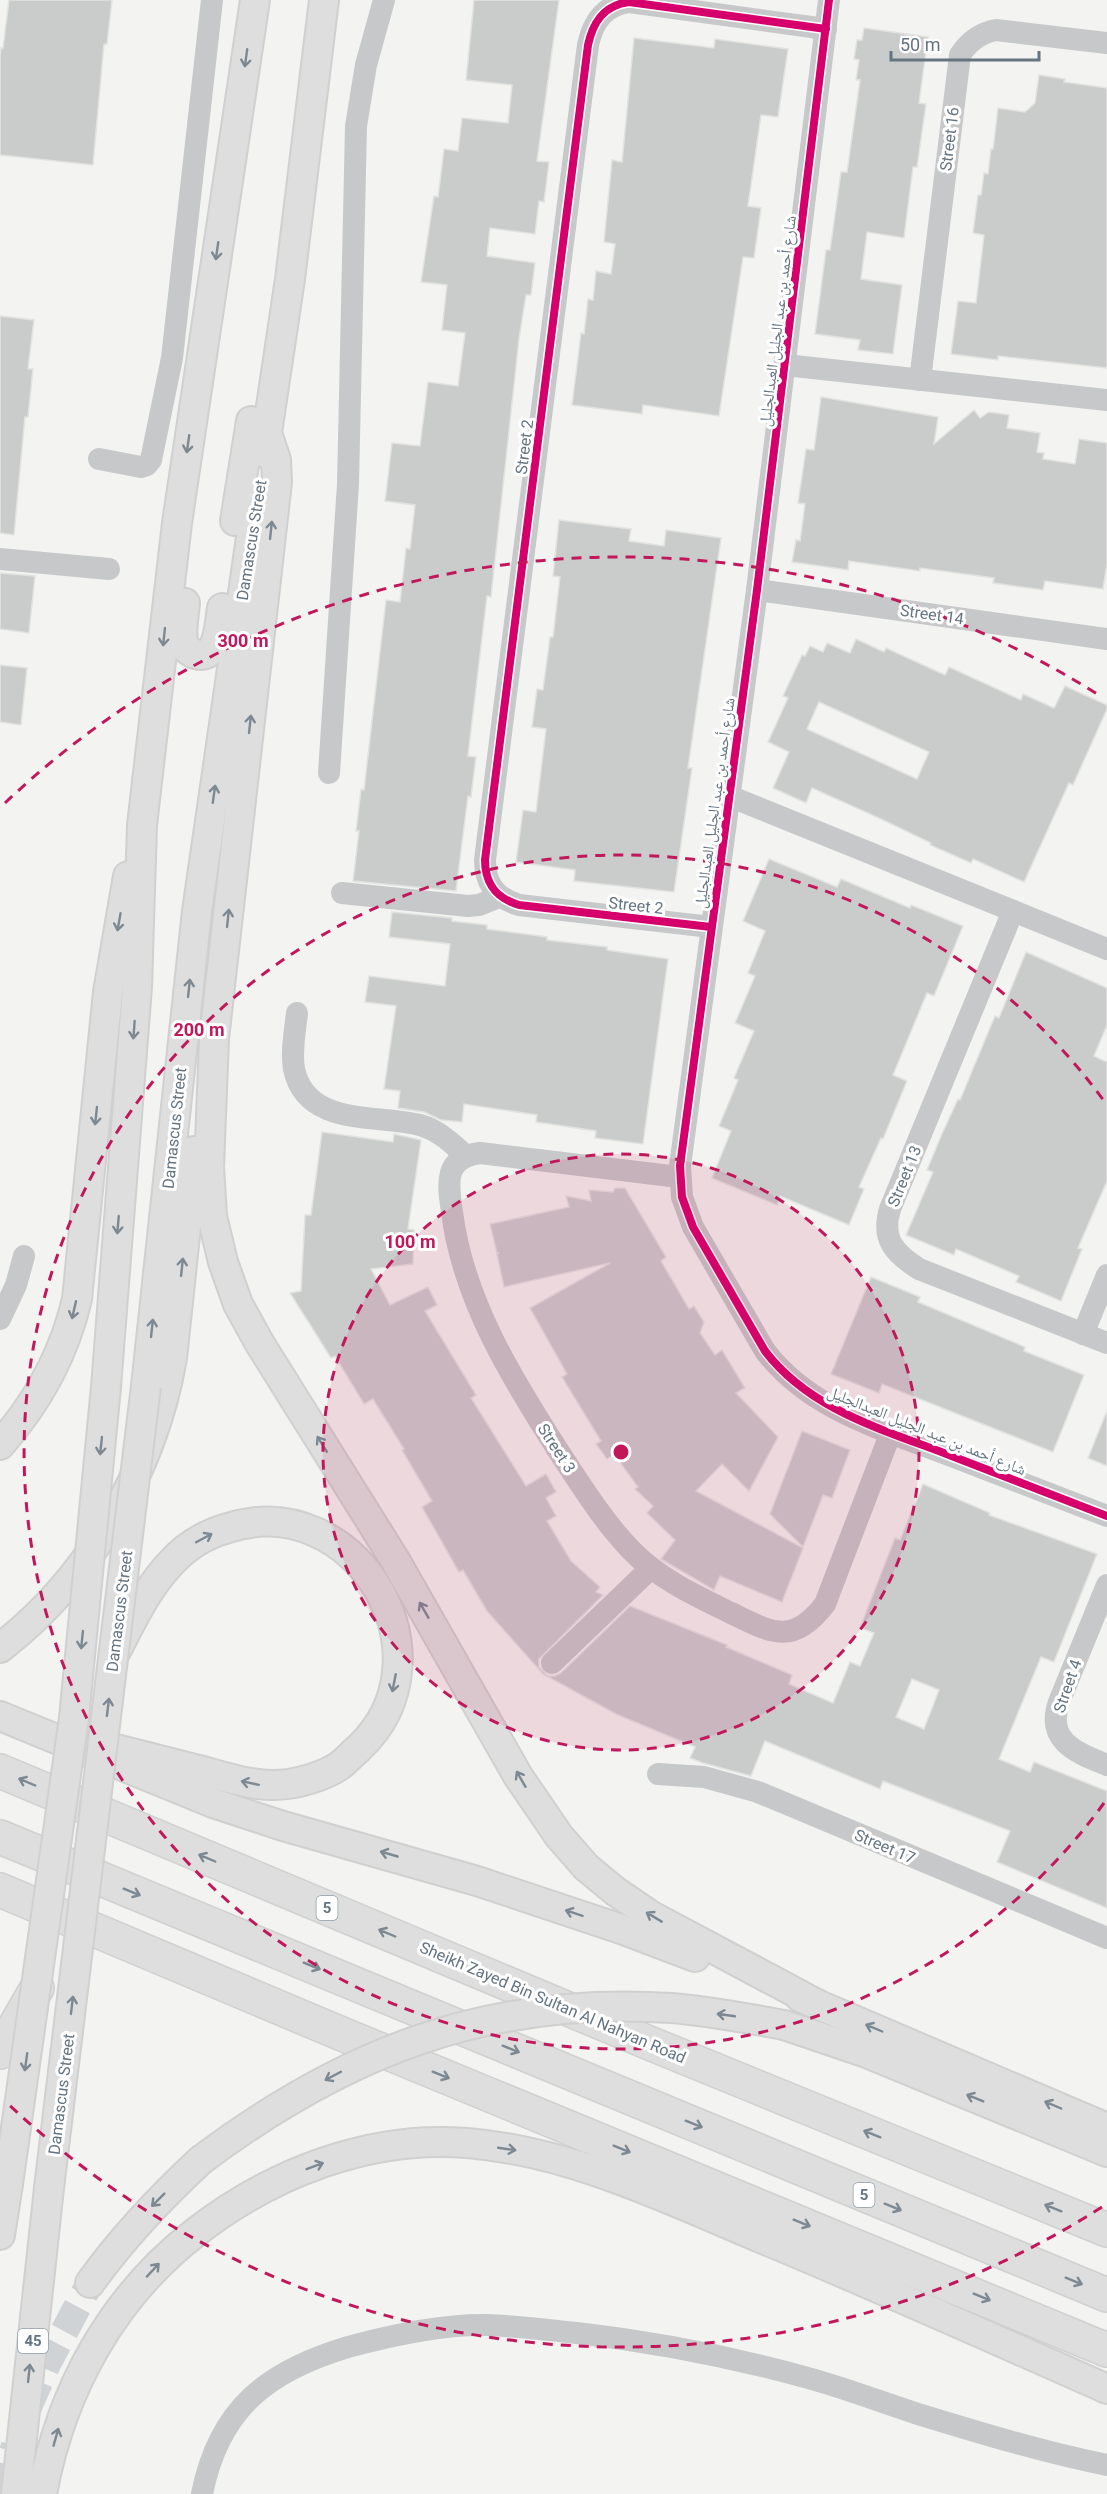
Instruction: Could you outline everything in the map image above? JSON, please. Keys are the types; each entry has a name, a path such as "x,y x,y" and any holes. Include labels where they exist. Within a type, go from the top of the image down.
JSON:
{"highway":[{"name":"Sheikh Zayed Bin Sultan Al Nahyan Road","path":"0,1771 643,2040 1107,2230"},
{"name":"5","path":"0,1837 1107,2295"},
{"path":"0,1890 1107,2350"},
{"path":"0,2052 37,1988"}],"main road":[{"name":"Damascus Street","path":"0,2235 74,1718 106,1388 137,987 142,825 177,523 255,0"},
{"name":"Damascus Street","path":"16,2494 49,2188 146,1386 197,911 290,279 321,4"},
{"path":"177,523 183,541 187,567 184,645 192,653 204,655 215,646 268,310 321,4"},
{"path":"267,433 276,460 277,482 214,1039 208,1167 212,1206 223,1262 238,1304 260,1344 395,1560 538,1808 586,1867 615,1891 687,1936 817,2004"},
{"path":"0,1445 34,1403 49,1377 71,1323 77,1299 114,950 130,869 142,825"},
{"path":"0,1648 42,1611 76,1572 106,1529 152,1436 167,1386 172,1358 198,1119 214,1039"},
{"path":"8,1719 263,1785 297,1782 341,1765 371,1736 391,1698 398,1652 395,1628 381,1592 371,1577 343,1549 324,1536 292,1524 254,1522 236,1525 201,1539 186,1549 160,1575 114,1655"},
{"path":"8,1719 213,1803 283,1826 427,1865 621,1929 817,2004 1107,2128"},
{"path":"0,1875 146,1935 342,2034"},
{"path":"90,2283 113,2250 141,2217 201,2160 271,2110 340,2072 408,2042 483,2021 560,2009 627,2007 701,2012 784,2025 864,2052 1107,2152"},
{"path":"42,2494 59,2425 83,2367 119,2311 163,2259 218,2215 281,2179 348,2155 416,2144 466,2143 519,2150 555,2158 629,2184 828,2266 1107,2389"}],"street":[{"path":"99,459 141,467 147,465 151,460 172,358 212,0"},
{"path":"329,773 348,483 356,126 366,65 384,0"},
{"name":"شارع أحمد بن عبد الجليل العبدالجليل","path":"829,0 757,590 679,1176 685,1208 693,1227 765,1351 797,1386 822,1402 891,1432 1107,1516"},
{"name":"Street 2","path":"711,927 519,905 499,897 486,875 485,860 588,45 592,28 604,4 629,2 826,29"},
{"name":"Street 16","path":"920,380 960,55 966,46 980,35 996,30 1107,43"},
{"path":"785,365 1107,400"},
{"path":"0,559 110,569"},
{"name":"Street 14","path":"757,590 1107,639"},
{"path":"729,796 1107,949"},
{"path":"342,893 468,906 479,905 499,897"},
{"name":"Street 13","path":"1013,911 890,1209 886,1222 887,1234 898,1253 919,1269 1107,1343"},
{"path":"297,1013 294,1068 306,1094 328,1111 420,1125 441,1134 466,1156 490,1154 679,1176"},
{"name":"Street 3","path":"466,1156 452,1169 449,1186 459,1246 479,1308 538,1419 595,1507 631,1550 651,1568 689,1592 765,1629 780,1633 797,1630 815,1617 830,1593 891,1432"},
{"path":"0,1319 16,1285 24,1256"},
{"path":"1083,1334 1107,1275"},
{"path":"552,1663 651,1568"},
{"name":"Street 4","path":"1107,1585 1055,1716 1058,1734 1070,1748 1107,1765"},
{"name":"Street 17","path":"658,1774 704,1777 741,1786 1107,1938"},
{"path":"202,2494 211,2460 230,2422 257,2391 290,2368 329,2353 390,2337 453,2327 485,2325 645,2342 755,2364 994,2437 1107,2466"}],"building":[{"path":"9,0 112,0 107,44 104,44 93,165 0,155 0,57"},
{"path":"474,0 559,0 537,161 549,162 544,202 539,201 535,234 490,228 487,256 535,263 531,295 526,295 519,339 491,597 487,596 468,756 476,757 471,797 468,796 456,891 353,881 359,831 356,831 361,789 364,790 386,600 400,602 406,548 410,549 415,505 385,501 392,443 420,446 428,382 458,386 465,333 442,330 447,285 421,282 434,196 438,197 444,149 458,151 462,118 508,123 512,85 466,80"},
{"path":"864,28 928,37 919,103 926,104 917,167 913,167 904,238 867,232 861,279 902,285 893,354 858,350 860,340 815,334 826,250 830,250 841,172 847,172 860,80 856,80 859,60 854,59 857,40 862,40"},
{"path":"634,38 714,48 715,39 788,49 778,117 761,115 748,206 761,208 754,258 743,257 719,416 643,405 642,414 572,405 581,333 584,334 588,299 593,300 596,271 611,274 615,244 604,242 612,160 622,162"},
{"path":"1039,75 1065,79 1064,82 1107,88 1107,368 998,356 998,360 951,354 958,301 976,303 984,235 973,233 978,195 981,195 984,173 988,174 991,149 993,149 998,108 1025,112 1035,103"},
{"path":"0,316 34,320 28,369 33,369 28,417 25,417 14,535 0,533"},
{"path":"821,397 938,417 934,444 974,410 980,418 989,412 1009,415 1007,428 1040,433 1037,452 1044,453 1043,459 1075,464 1079,439 1107,443 1107,563 1103,589 1045,581 1043,590 993,583 994,578 920,568 920,571 849,561 848,570 792,562 796,540 800,541 805,504 798,503 806,449 814,450"},
{"path":"559,520 631,529 629,541 664,546 666,530 721,538 688,768 692,768 674,892 574,881 575,870 516,862 523,810 536,812 546,729 532,727 537,689 543,690 550,637 553,637 560,577 553,576"},
{"path":"0,573 35,576 29,633 0,629"},
{"path":"856,639 884,652 886,648 945,675 949,667 1021,700 1023,694 1054,708 1065,686 1107,705 1073,785 1069,783 1024,882 973,859 971,863 930,845 931,843 812,788 806,803 773,788 789,752 768,742 788,698 783,696 802,655 805,656 810,646 823,652 827,643 850,653","holes":["819,702 929,752 917,779 807,729"]},
{"path":"0,665 27,668 21,725 0,722"},
{"path":"769,859 837,887 841,879 910,908 911,905 963,926 934,996 927,993 893,1075 907,1081 883,1139 881,1138 859,1187 864,1189 849,1225 780,1196 777,1205 712,1178 731,1131 719,1126 738,1080 734,1078 754,1031 735,1023 755,976 748,973 765,931 743,921"},
{"path":"392,912 452,918 452,921 487,925 487,929 547,937 547,940 607,947 607,950 668,959 643,1144 595,1138 596,1131 536,1122 537,1115 464,1104 462,1122 441,1120 424,1112 398,1108 400,1091 384,1089 396,1006 365,1002 369,976 445,986 450,944 389,937"},
{"path":"1026,952 1107,988 1107,1025 1094,1056 1107,1062 1107,1181 1078,1248 1082,1249 1061,1301 1016,1282 1019,1276 956,1249 954,1255 906,1235 933,1172 927,1170 941,1136 958,1099 960,1100 995,1016 999,1018"},
{"path":"322,1132 393,1142 394,1134 421,1140 408,1229 414,1230 413,1264 371,1269 390,1305 428,1287 437,1305 425,1311 476,1395 471,1398 526,1486 546,1474 556,1492 546,1498 556,1516 547,1521 571,1561 600,1587 596,1592 603,1595 539,1659 539,1667 548,1676 561,1673 630,1606 727,1645 726,1647 792,1675 789,1684 833,1703 850,1662 860,1666 874,1633 860,1628 895,1538 900,1540 923,1484 990,1513 989,1515 1097,1554 1054,1662 1041,1657 999,1759 1030,1772 1034,1762 1107,1791 1107,1908 997,1862 1010,1831 883,1781 880,1789 765,1741 751,1776 703,1763 690,1758 695,1747 616,1714 543,1674 487,1611 463,1570 459,1572 422,1507 432,1501 402,1450 404,1449 373,1399 364,1404 335,1356 331,1358 290,1293 301,1291 305,1215 311,1215","holes":["912,1679 939,1690 924,1729 896,1717"]},
{"path":"615,1188 625,1188 666,1257 661,1261 689,1309 694,1306 704,1322 700,1333 715,1355 722,1350 745,1388 736,1393 778,1437 749,1491 722,1464 696,1491 803,1548 782,1602 720,1576 714,1590 661,1559 675,1540 647,1513 653,1506 635,1489 638,1487 614,1454 607,1459 596,1444 601,1441 562,1377 567,1374 530,1308 610,1263 504,1287 497,1254 499,1253 497,1253 490,1224 569,1207 566,1196 591,1201 589,1190 613,1192"},
{"path":"871,1277 920,1297 918,1302 1025,1347 1024,1351 1084,1375 1053,1452 882,1384 879,1393 831,1374"},
{"path":"1107,1413 1107,1466 1088,1458"},
{"path":"802,1431 850,1450 832,1498 823,1495 803,1547 770,1514"}],"tunnel":[{"path":"28,2407 47,2364 90,2283"},
{"path":"0,2492 15,2446"}],"cycle path":[{"path":"829,0 757,590 680,1166 682,1197 693,1227 765,1351 803,1388 825,1403 873,1426 1107,1516"},
{"path":"711,927 519,905 504,898 493,889 486,869 485,860 588,45 593,29 601,16 613,7 629,2 826,29"}]}
